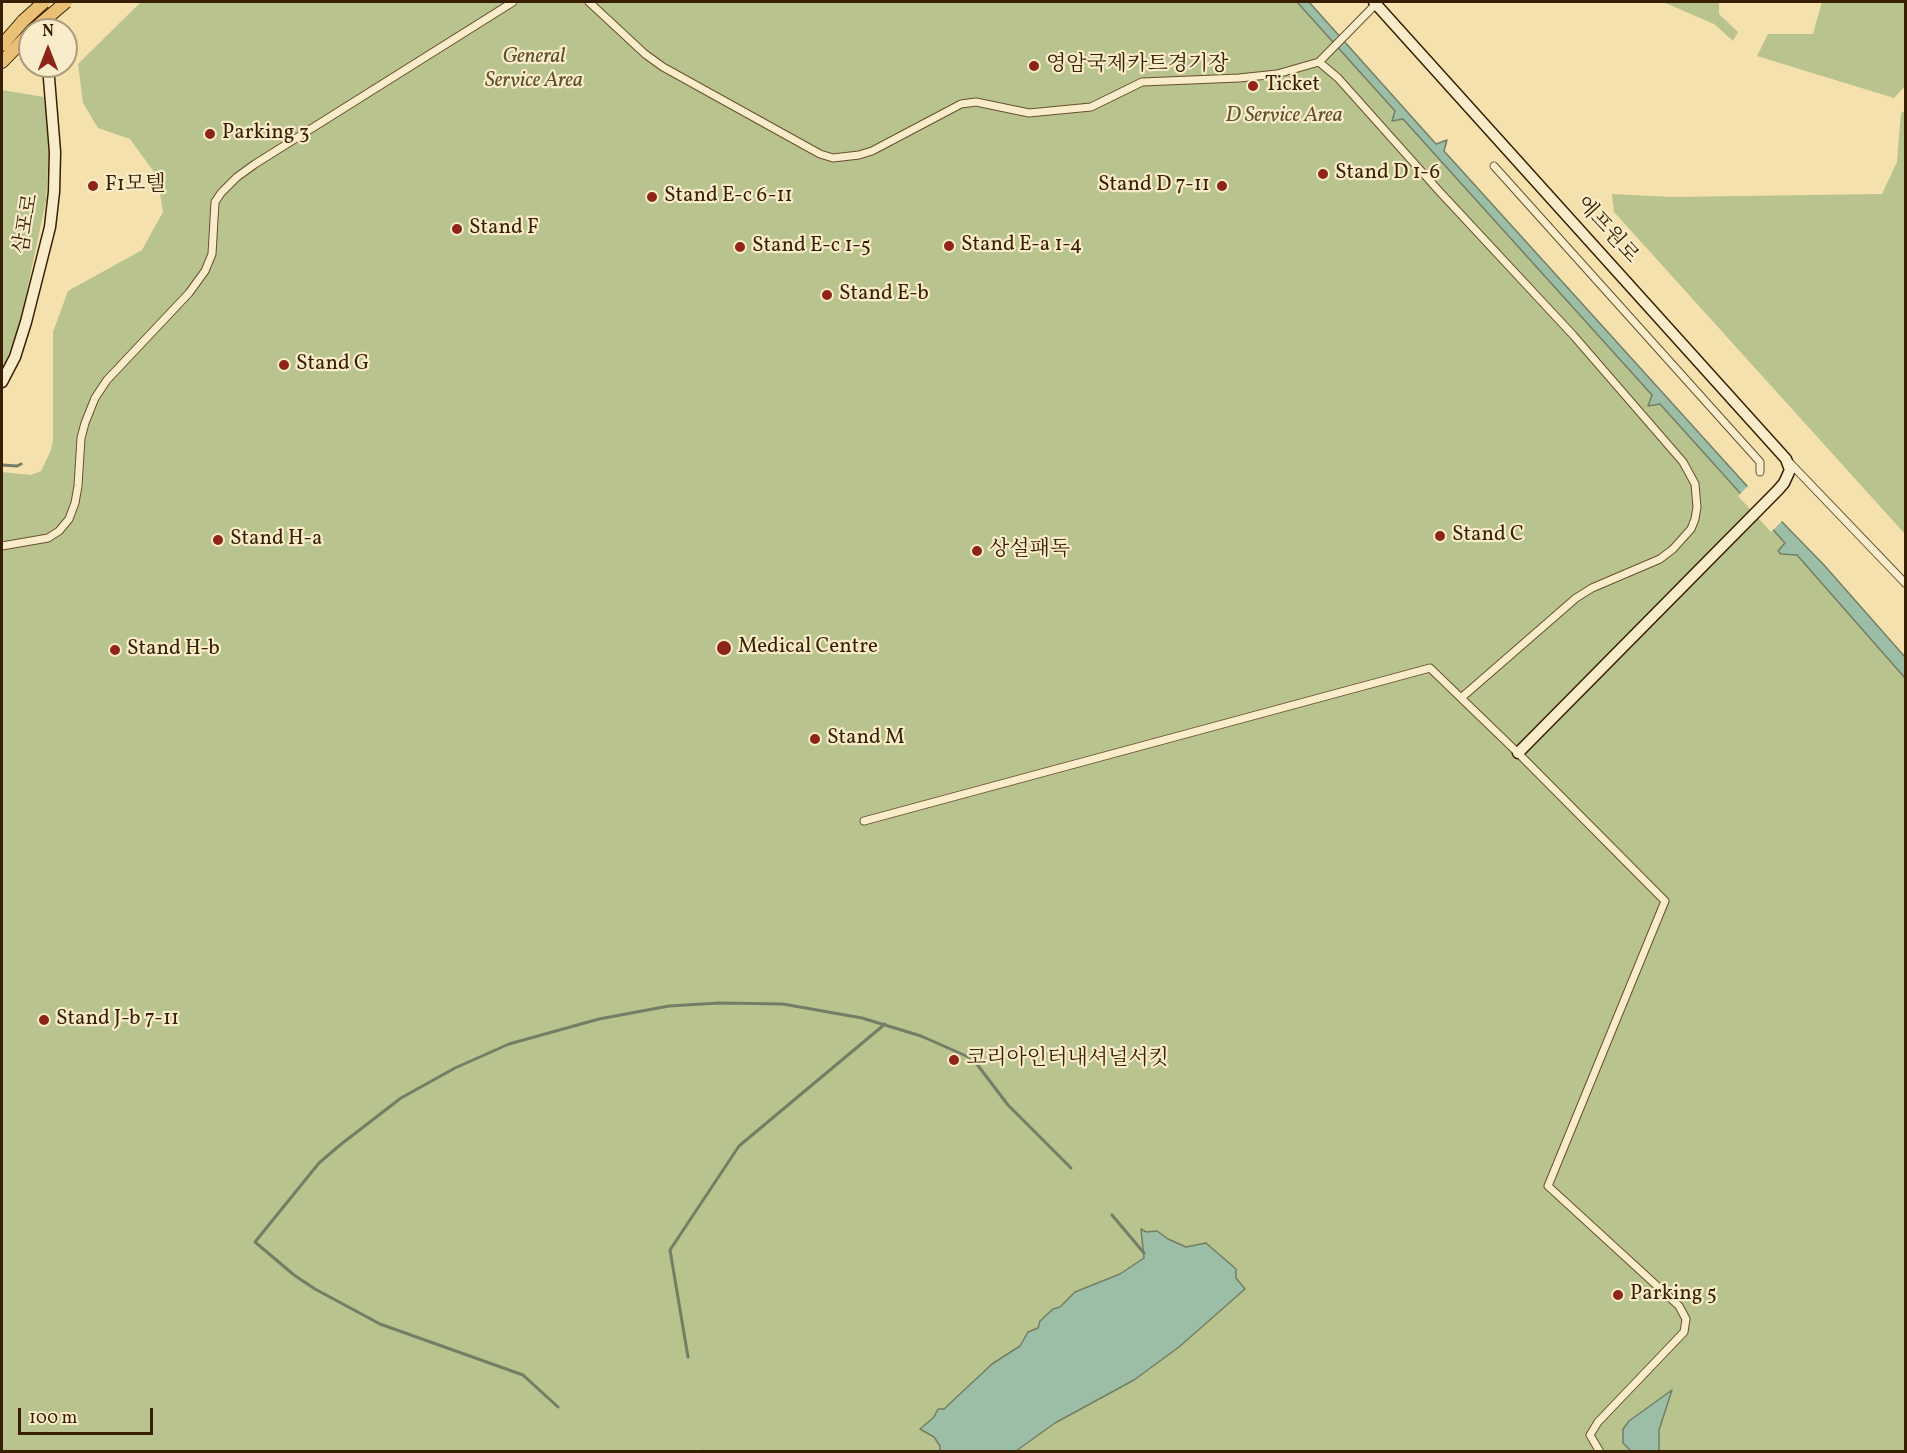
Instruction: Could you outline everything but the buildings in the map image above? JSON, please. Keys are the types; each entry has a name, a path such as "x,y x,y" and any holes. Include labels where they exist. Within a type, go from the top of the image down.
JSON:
{"highway":[{"path":"2,45 43,2"},
{"path":"47,18 66,2"},
{"path":"2,62 18,45"}],"street":[{"path":"43,2 44,18"},
{"path":"2,546 48,538 59,531 69,519 78,486 81,438 95,398 106,380 189,293 201,277 212,254 213,212 215,202 221,193 255,164 513,2"},
{"path":"505,6 519,2"},
{"path":"589,2 645,54 663,67 820,154 833,158 872,151 961,104 976,102 1029,113 1091,107 1142,82 1277,74 1319,62 1375,3"},
{"name":"에프원로","path":"1375,3 1786,459"},
{"path":"1319,62 1338,78 1580,344 1683,462 1690,471 1695,484 1697,507 1695,519 1690,529 1673,549 1646,566 1592,588 1576,598 1461,698"},
{"name":"삼포로","path":"2,382 15,357 26,322 50,227 55,152 49,78"},
{"path":"1494,166 1760,462 1760,472"},
{"path":"1518,753 1778,490 1790,470 1786,459"},
{"path":"1786,459 1905,584"},
{"path":"864,821 1430,668 1665,901 1548,1186 1679,1306 1686,1319 1684,1332 1598,1422 1590,1435 1600,1452"}],"green space":[{"name":"코리아인터내셔널서킷","path":"141,2 1303,2 1905,669 1905,1451 2,1451 2,472 31,475 41,471 51,450 53,440 53,332 68,291 142,250 163,212 157,176 130,139 98,128 83,103 78,64"},
{"path":"1663,2 1719,2 1719,14 1738,32 1733,41 1714,24"},
{"path":"1822,2 1905,2 1905,86 1894,98 1757,56 1768,34 1813,34"},
{"path":"2,90 44,97 49,151 46,201 19,328 2,371"},
{"path":"1905,111 1905,534 1614,212 1612,194 1672,197 1882,194 1897,162 1901,113"}],"shaded area":[{"path":"1297,2 1309,2 1436,144 1447,140 1444,151 1747,486 1824,565 1905,657 1905,678 1797,555 1781,554 1778,551 1785,543 1660,404 1648,406 1652,395 1403,119 1392,121 1395,111"},
{"path":"1141,1229 1146,1232 1157,1231 1186,1247 1206,1243 1236,1269 1236,1278 1245,1289 1179,1347 1134,1380 1055,1423 1016,1451 940,1451 940,1446 934,1437 920,1429 934,1417 938,1409 944,1409 992,1364 1020,1346 1028,1332 1038,1328 1040,1321 1053,1309 1060,1307 1075,1292 1120,1274 1144,1258"},
{"path":"1672,1390 1659,1430 1659,1451 1631,1451 1623,1443 1623,1429 1629,1421"}],"pier":[{"path":"1749,485 1783,520 1771,532 1738,496"}],"waterway":[{"path":"2,465 21,464"},
{"path":"558,1407 523,1375 380,1324 315,1289 294,1275 255,1242 319,1163 401,1098 455,1068 509,1044 599,1019 669,1006 719,1003 783,1004 862,1018 921,1036 973,1059 1008,1105 1071,1168"},
{"path":"688,1357 670,1250 739,1146 885,1024"},
{"path":"1112,1215 1144,1253"}],"place":[{"name":"영암국제카트경기장","path":"1034,66"},
{"name":"Ticket","path":"1253,86"},
{"name":"Parking 3","path":"210,134"},
{"name":"Stand D 1-6","path":"1323,174"},
{"name":"F1모텔","path":"93,186"},
{"name":"Stand D 7-11","path":"1222,186"},
{"name":"Stand E-c 6-11","path":"652,197"},
{"name":"Stand F","path":"457,229"},
{"name":"Stand E-a 1-4","path":"949,246"},
{"name":"Stand E-c 1-5","path":"740,247"},
{"name":"Stand E-b","path":"827,295"},
{"name":"Stand G","path":"284,365"},
{"name":"Stand C","path":"1440,536"},
{"name":"Stand H-a","path":"218,540"},
{"name":"상설패독","path":"977,551"},
{"name":"Medical Centre","path":"724,648"},
{"name":"Stand H-b","path":"115,650"},
{"name":"Stand M","path":"815,739"},
{"name":"Stand J-b 7-11","path":"44,1020"},
{"name":"코리아인터내셔널서킷","path":"954,1060"},
{"name":"Parking 5","path":"1618,1295"}],"park label":[{"name":"General Service Area","path":"534,70"},
{"name":"D Service Area","path":"1284,117"}]}
